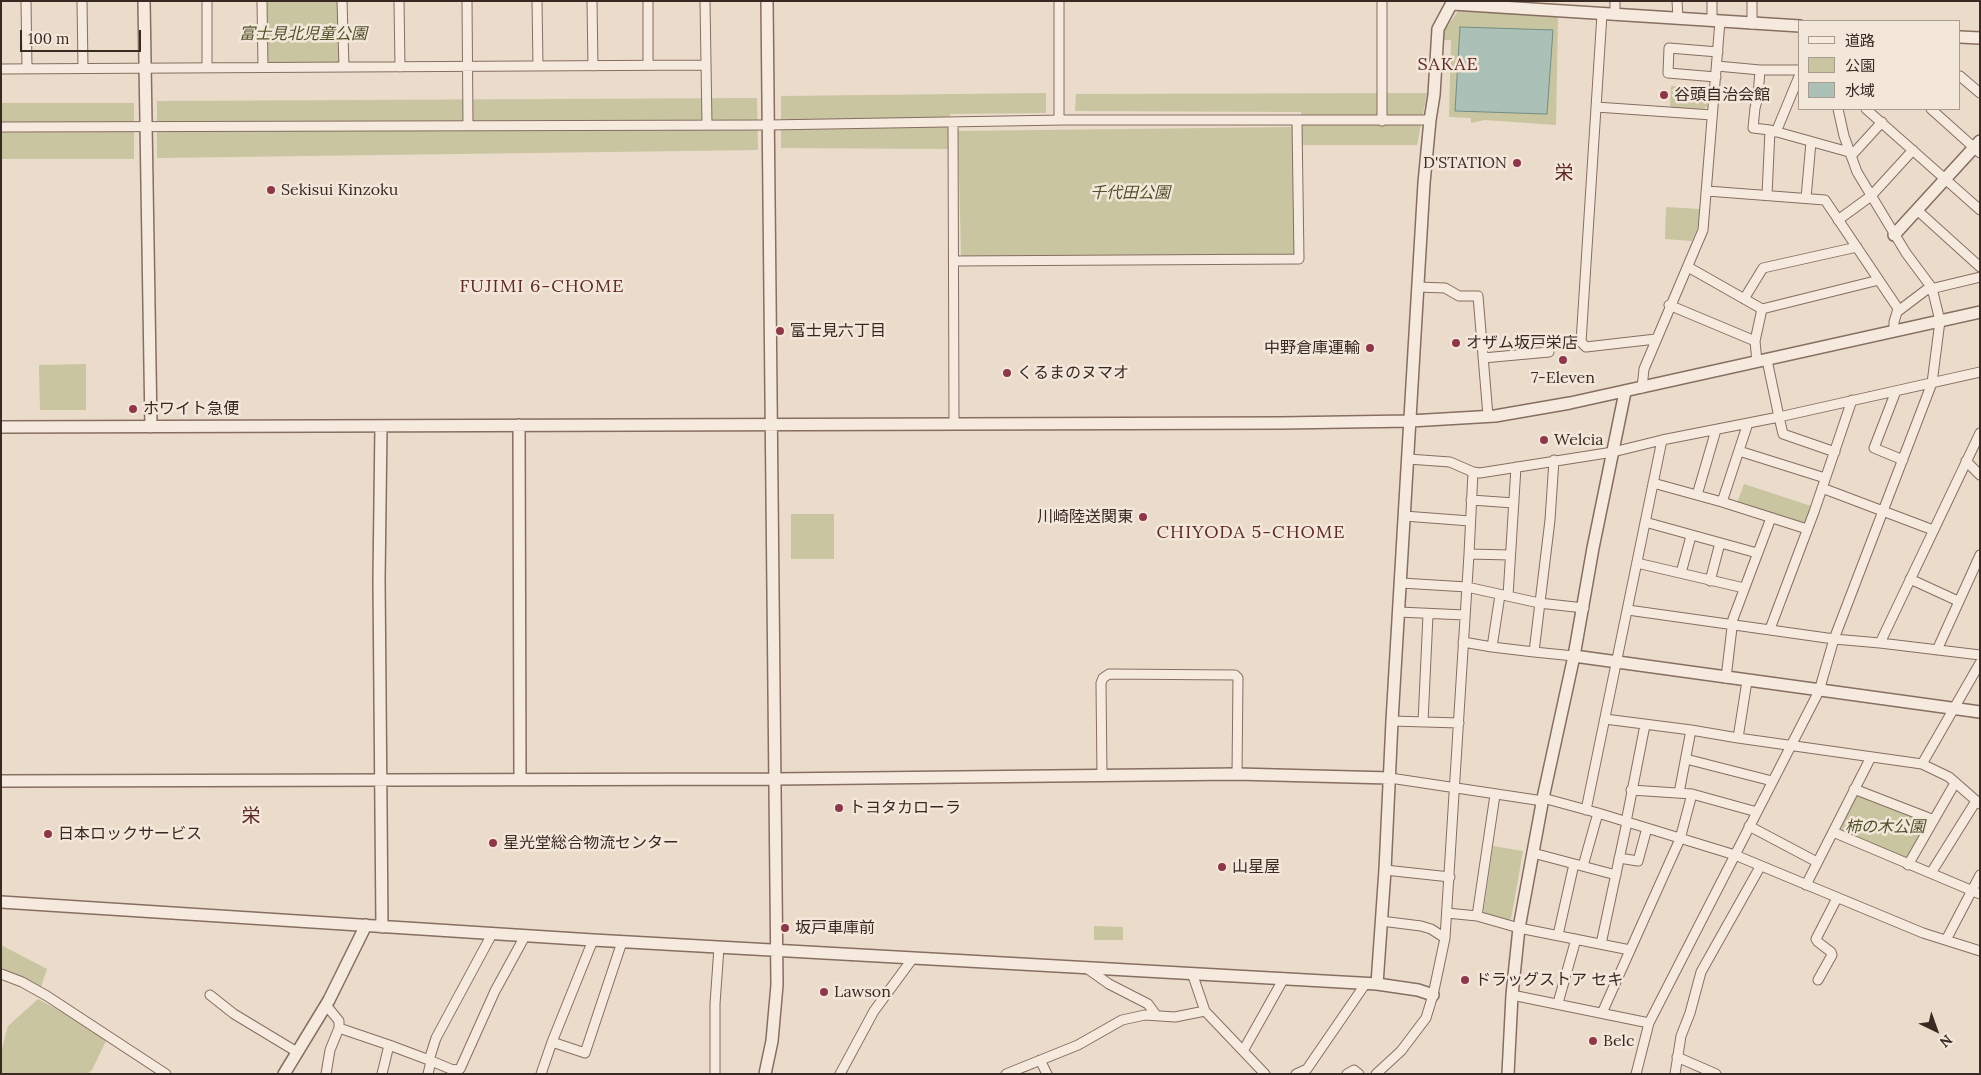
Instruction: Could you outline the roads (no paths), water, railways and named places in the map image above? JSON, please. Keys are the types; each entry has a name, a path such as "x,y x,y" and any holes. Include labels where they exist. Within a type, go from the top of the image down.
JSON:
{"street":[{"path":"26,1 28,69"},
{"path":"82,1 83,68"},
{"path":"144,1 151,427"},
{"path":"207,1 207,68"},
{"path":"262,1 263,67"},
{"path":"342,1 344,67"},
{"path":"399,1 400,66"},
{"path":"467,1 468,125"},
{"path":"538,1 538,66"},
{"path":"592,1 593,66"},
{"path":"648,1 648,65"},
{"path":"705,1 707,125"},
{"path":"765,1074 775,1017 777,950 767,1"},
{"path":"1059,1 1059,120"},
{"path":"1382,1 1382,121"},
{"path":"1615,1 1615,15"},
{"path":"1677,1 1678,18"},
{"path":"1642,388 1644,369 1703,230 1718,52 1716,21 1712,1"},
{"path":"1752,1 1752,24"},
{"path":"1296,1074 1306,1069 1371,984 1382,921 1418,287 1438,29 1453,2 1615,15 1798,26"},
{"path":"1602,14 1581,342 1586,347 1656,339"},
{"path":"1961,37 1980,38"},
{"path":"1716,77 1668,73 1669,48 1718,52"},
{"path":"1,69 705,66"},
{"path":"1717,66 1760,70 1798,70"},
{"path":"1760,70 1753,128 1773,131 1850,154"},
{"path":"1961,77 1980,93"},
{"path":"1767,195 1773,131 1798,78"},
{"path":"1596,107 1712,115"},
{"path":"1636,1074 1649,1023 1819,691 1834,639 1932,383 1940,321 1932,288 1894,235 1857,172 1838,110"},
{"path":"1867,110 1980,210"},
{"path":"1894,235 1945,179 1978,147 1932,110"},
{"path":"1,127 146,125 768,125 1059,120 1297,122 1430,120"},
{"path":"954,122 954,424"},
{"path":"954,262 1299,259 1297,122"},
{"path":"1850,154 1882,122"},
{"path":"1806,198 1811,142"},
{"path":"1838,220 1871,196 1913,150"},
{"path":"1707,191 1825,200 1899,310"},
{"path":"1917,210 1980,267"},
{"path":"1744,299 1763,268 1857,247"},
{"path":"1688,267 1762,309 1879,280"},
{"path":"1894,332 1895,317 1899,310 1932,288 1980,277"},
{"path":"1418,287 1445,288 1459,296 1478,296 1488,416"},
{"path":"1670,305 1755,341"},
{"path":"1762,309 1755,341 1783,434 1835,452"},
{"path":"1,427 1410,421 1488,416 1570,404 1980,312"},
{"path":"1483,358 1550,352"},
{"path":"1408,459 1450,462 1480,473 1613,452 1932,383 1979,375"},
{"path":"1896,391 1874,448 1903,460"},
{"path":"1508,1074 1512,995 1519,928 1543,800 1584,608 1594,548 1626,392"},
{"path":"1770,629 1835,452 1852,400"},
{"path":"1722,502 1748,423"},
{"path":"519,425 520,779"},
{"path":"381,426 379,579 382,927"},
{"path":"1697,495 1716,430"},
{"path":"1880,643 1980,433"},
{"path":"1586,810 1662,440"},
{"path":"1739,451 1825,478"},
{"path":"1534,652 1550,520 1554,460"},
{"path":"1966,461 1980,475"},
{"path":"1492,647 1504,595 1510,555 1516,467"},
{"path":"1376,1074 1401,1051 1426,1018 1446,938 1473,472"},
{"path":"1653,483 1722,502 1807,530"},
{"path":"1822,488 1933,530"},
{"path":"1471,500 1514,503"},
{"path":"1404,516 1470,521"},
{"path":"1726,678 1733,619 1771,518"},
{"path":"1645,522 1757,553"},
{"path":"1681,573 1691,536"},
{"path":"1710,581 1720,544"},
{"path":"1469,554 1510,555"},
{"path":"1937,650 1980,555"},
{"path":"1637,563 1744,588"},
{"path":"1910,579 1958,601"},
{"path":"1401,583 1467,587 1540,603 1584,608"},
{"path":"1628,610 1834,639 1980,656"},
{"path":"1399,612 1428,615 1464,615"},
{"path":"1423,722 1428,615"},
{"path":"1463,642 1980,712"},
{"path":"1922,764 1980,662"},
{"path":"1102,776 1101,683 1103,678 1109,674 1235,675 1238,678 1237,774"},
{"path":"1738,738 1747,681"},
{"path":"1605,718 1922,764 1940,771 1978,803 1931,874"},
{"path":"1392,721 1459,723"},
{"path":"1601,944 1620,858 1631,790 1645,725"},
{"path":"1679,794 1691,730"},
{"path":"1806,885 1871,757"},
{"path":"1686,759 1772,782"},
{"path":"1,781 775,779 1237,774 1390,778 1496,795 1543,800 1598,813 1735,855 1923,933 1980,951"},
{"path":"1908,865 1955,783"},
{"path":"1854,789 1934,820"},
{"path":"1631,790 1692,794 1757,812"},
{"path":"1602,1013 1680,839 1692,794"},
{"path":"1477,916 1496,795"},
{"path":"1558,935 1579,865 1598,813"},
{"path":"1749,826 1817,862"},
{"path":"1620,858 1638,861 1647,828"},
{"path":"1833,832 1976,892"},
{"path":"1533,853 1616,875"},
{"path":"1675,1074 1681,1036 1690,1013 1701,972 1760,866"},
{"path":"1385,870 1450,877"},
{"path":"1946,940 1976,892 1980,876"},
{"path":"1818,980 1832,955 1816,939 1838,898"},
{"path":"1,902 622,942 1284,978 1371,984 1418,990 1433,995"},
{"path":"1447,913 1477,916 1519,928 1630,950"},
{"path":"1382,921 1421,926 1446,938"},
{"path":"284,1074 326,1005 366,925"},
{"path":"428,1074 436,1038 492,934"},
{"path":"339,1028 453,1070 460,1068 495,991 525,936"},
{"path":"1558,1003 1576,939"},
{"path":"541,1074 593,940"},
{"path":"552,1042 585,1053 622,942"},
{"path":"715,1074 719,947"},
{"path":"840,1074 874,1011 914,958"},
{"path":"1084,966 1109,984 1148,1004 1156,1015"},
{"path":"1192,973 1205,1011 1265,1074"},
{"path":"1,974 22,982 47,996 166,1074"},
{"path":"1243,1051 1284,978"},
{"path":"210,995 234,1014 297,1052"},
{"path":"1512,995 1649,1023"},
{"path":"326,1005 339,1021 339,1028 330,1050 326,1074"},
{"path":"1006,1074 1078,1045 1122,1020 1145,1015 1175,1017 1205,1011"},
{"path":"382,1074 389,1045"},
{"path":"1677,1057 1716,1074"},
{"path":"1040,1060 1047,1074"},
{"path":"1346,1074 1354,1070 1359,1074"}],"water":[{"path":"1460,27 1553,30 1547,114 1455,111"}],"place":[{"name":"谷頭自治会館","path":"1664,95"},
{"name":"D'STATION","path":"1517,163"},
{"name":"Sekisui Kinzoku","path":"271,190"},
{"name":"富士見六丁目","path":"780,331"},
{"name":"オザム坂戸栄店","path":"1456,343"},
{"name":"中野倉庫運輸","path":"1370,348"},
{"name":"7-Eleven","path":"1563,360"},
{"name":"くるまのヌマオ","path":"1007,373"},
{"name":"ホワイト急便","path":"133,409"},
{"name":"Welcia","path":"1544,440"},
{"name":"川崎陸送関東","path":"1143,517"},
{"name":"トヨタカローラ","path":"839,808"},
{"name":"日本ロックサービス","path":"48,834"},
{"name":"星光堂総合物流センター","path":"493,843"},
{"name":"山星屋","path":"1222,867"},
{"name":"坂戸車庫前","path":"785,928"},
{"name":"ドラッグストア セキ","path":"1465,980"},
{"name":"Lawson","path":"824,992"},
{"name":"Belc","path":"1593,1041"}],"district":[{"name":"SAKAE","path":"1448,65"},
{"name":"栄","path":"1564,174"},
{"name":"FUJIMI 6-CHOME","path":"542,287"},
{"name":"CHIYODA 5-CHOME","path":"1251,533"},
{"name":"栄","path":"251,817"}],"park label":[{"name":"富士見北児童公園","path":"303,34"},
{"name":"千代田公園","path":"1130,193"},
{"name":"柿の木公園","path":"1885,827"}]}
